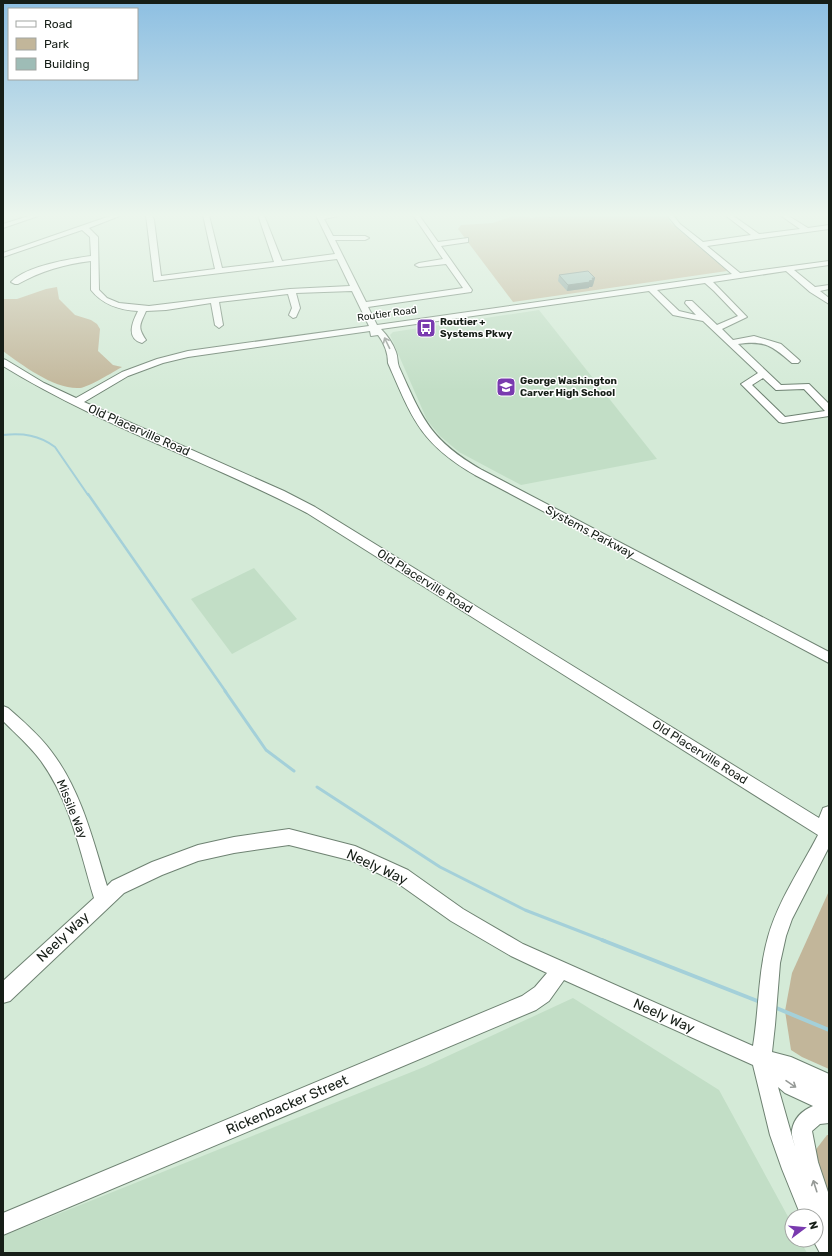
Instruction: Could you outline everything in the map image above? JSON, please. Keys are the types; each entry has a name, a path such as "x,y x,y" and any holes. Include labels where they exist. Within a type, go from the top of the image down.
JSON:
{"street":[{"path":"15,282 32,274"},
{"path":"94,274 94,287 98,295 115,304 143,308 160,308 291,291 328,291 354,288"},
{"path":"156,274 157,279 199,274"},
{"name":"Systems Parkway","path":"347,274 374,327 374,336 385,358 393,363 422,425 437,443 458,459 645,561 829,658"},
{"path":"363,305 468,290 457,274"},
{"name":"Routier Road","path":"77,402 125,374 170,359 207,351 756,274"},
{"path":"793,274 829,302"},
{"path":"706,280 717,289 743,317 716,329"},
{"path":"650,288 676,314 706,319"},
{"path":"813,290 829,288"},
{"path":"291,291 296,308 293,315"},
{"path":"215,301 220,325"},
{"path":"689,303 779,388 806,386 829,409"},
{"path":"142,340 137,334 135,326 137,318 143,308"},
{"path":"731,343 754,339 778,346 795,361"},
{"name":"Old Placerville Road","path":"3,362 41,385 280,494 311,510 829,832"},
{"path":"3,371 14,369"},
{"path":"764,374 746,384 783,420 829,413"},
{"name":"Missile Way","path":"3,712 33,742 58,775 80,824 103,900"},
{"path":"809,1208 792,1170 780,1135 761,1059 766,1025 771,963 777,936 782,922 829,832 827,817 829,813"},
{"name":"Neely Way","path":"3,994 118,886 158,868 198,853 241,844 289,837 356,854 402,876 457,915 517,950 761,1059"},
{"name":"Rickenbacker Street","path":"3,1224 529,1003 542,994 560,970"},
{"path":"761,1059 791,1067 829,1084"},
{"path":"761,1059 792,1086 829,1103"},
{"path":"829,1113 822,1113 809,1118 802,1130 807,1159 822,1206 829,1222"},
{"path":"824,1238 829,1248"}],"shaded area":[{"name":"George Washington Carver High School","path":"539,310 657,459 521,485 459,452 440,436 427,420 390,335 393,332"},
{"path":"254,568 297,619 232,654 191,599"},
{"path":"573,998 719,1090 784,1209 784,1248 804,1248 807,1253 3,1253 3,1236 424,1067"}],"green space":[{"path":"492,274 709,274 513,302"},
{"path":"57,287 59,299 75,315 91,320 97,324 100,329 98,351 113,365 122,367 95,382 80,388 70,388 39,376 3,351 3,299 17,299 46,289"},
{"path":"829,891 829,1069 802,1057 791,1050 785,1011 792,973"},
{"path":"827,1135 829,1135 829,1192 825,1188 814,1152"}],"building":[{"path":"591,274 595,278 592,278 593,280 589,281 590,282 568,285 559,275"}],"waterway":[{"path":"3,435 17,434 37,437 55,447 88,495"},
{"path":"88,494 226,692"},
{"path":"225,691 266,750 294,771"},
{"path":"317,787 440,867 525,910 605,941"},
{"path":"602,940 760,1002"},
{"path":"774,1007 829,1030"}],"place":[{"name":"Routier + Systems Pkwy","path":"426,328"},
{"name":"George Washington Carver High School","path":"506,387"}]}
